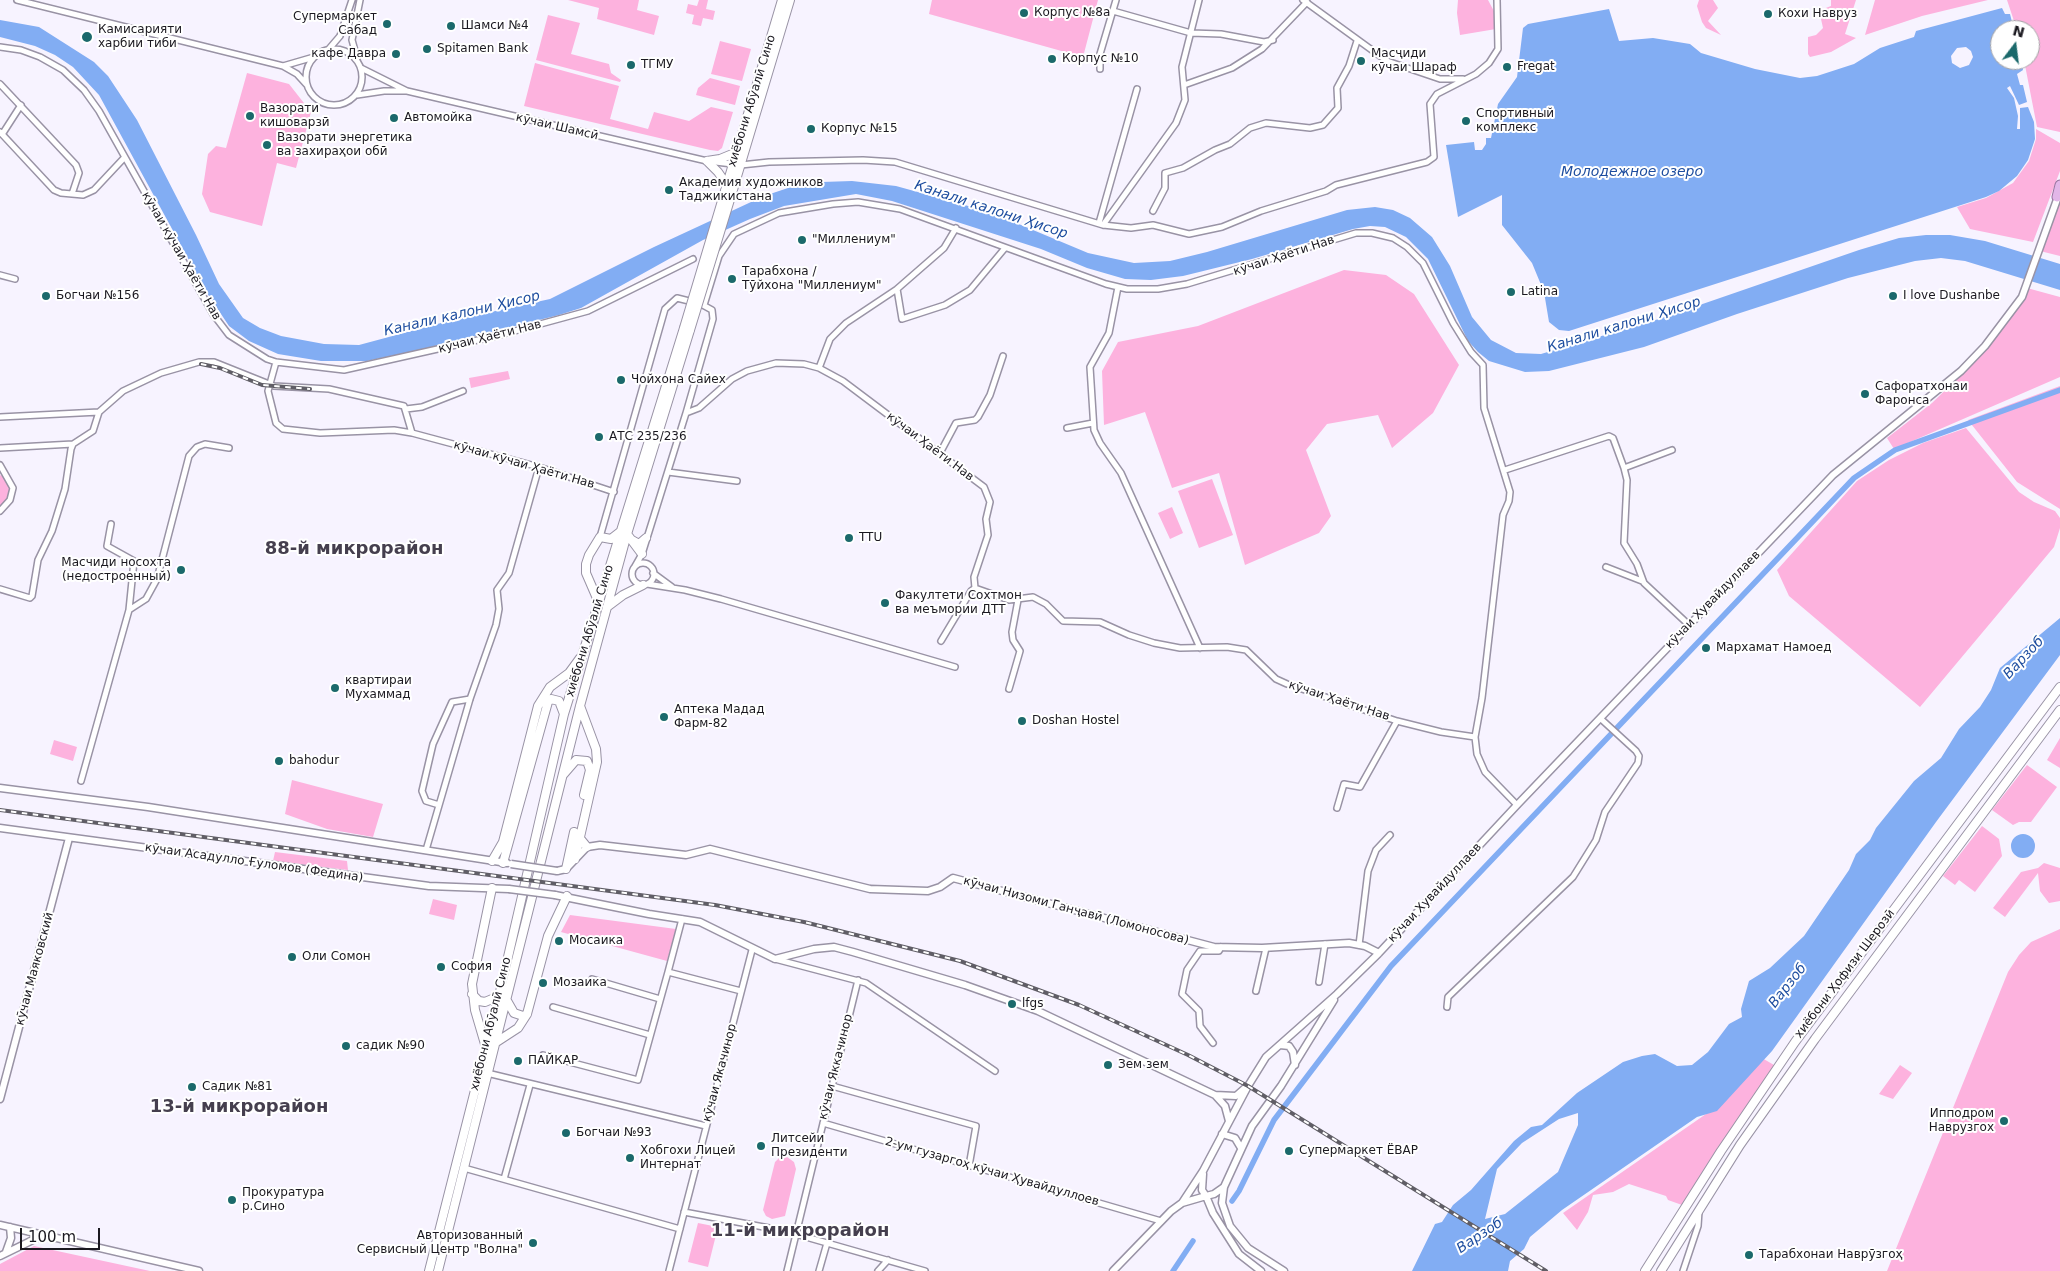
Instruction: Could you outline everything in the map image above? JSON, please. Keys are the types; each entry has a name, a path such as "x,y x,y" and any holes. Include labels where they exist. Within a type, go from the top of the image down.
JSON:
{"highway":[{"path":"2058,195 2060,185"}],"main road":[{"name":"хиёбони Абӯалӣ Сино","path":"737,165 736,152 782,0"},
{"name":"хиёбони Абӯалӣ Сино","path":"429,1271 485,1046 502,998 627,534 728,190 790,0"},
{"path":"707,161 720,159 736,152"},
{"path":"707,161 718,172 728,190"},
{"name":"хиёбони Абӯалӣ Сино","path":"438,1271 495,1043 502,998 564,714 621,528 687,329"},
{"path":"599,603 586,573 588,555 600,537 614,538 621,528"},
{"path":"627,534 637,543 646,538"},
{"path":"627,534 642,554"},
{"path":"606,608 623,595 645,585"},
{"path":"492,861 504,842 538,706 550,687 568,673 584,653"},
{"name":"хиёбони Ҳофизи Шерозӣ","path":"1645,1271 1689,1200 1809,1022 2060,687"},
{"path":"507,863 548,702 551,699 559,701 564,714"},
{"path":"574,858 597,762 596,749 580,706"},
{"name":"хиёбони Ҳофизи Шерозӣ","path":"1661,1271 1745,1139 1820,1031 2060,710"},
{"path":"562,776 576,760 582,759 589,764 590,770 566,869"},
{"path":"578,836 587,847"},
{"path":"485,1046 472,992 492,888"},
{"path":"495,1043 518,1028 527,1014 548,936 567,896"},
{"path":"472,992 479,1001 485,1002 502,998 514,1013 523,1016 527,1014"},
{"path":"1689,1200 1700,1209"}],"street":[{"name":"кӯчаи Шамсӣ","path":"17,0 283,66 297,74 314,97 327,104 341,105 356,95 384,91 407,91 707,161 737,165 769,162 864,160 895,162 1101,224 1131,228 1153,225 1189,234 1222,228 1261,211 1326,191 1336,185 1426,162 1434,158 1430,104 1437,94 1466,78"},
{"path":"328,50 340,36 352,0"},
{"path":"356,95 363,80 352,40 360,0"},
{"path":"1100,69 1100,54 1116,0"},
{"path":"1101,224 1176,123 1185,100 1182,66 1199,0"},
{"path":"1184,86 1232,68 1273,40 1305,1 1357,41 1387,61 1440,79 1466,78 1490,63 1498,49 1497,0"},
{"path":"1113,10 1191,34 1221,34 1264,42 1273,40"},
{"path":"1153,211 1165,188 1165,173 1183,168 1230,144 1250,128 1266,123 1310,128 1323,125 1338,108 1337,88 1349,66 1357,41"},
{"name":"кӯчаи кӯчаи Ҳаёти Нав","path":"0,47 28,52 64,70 84,90 99,111 213,314 229,334 267,359 276,362 268,391 276,423 283,429 320,433 394,430 412,433 539,467 614,492"},
{"path":"283,66 314,57 328,50 338,49 357,59"},
{"path":"307,86 307,70 314,57"},
{"name":"кӯчаи Шамсӣ","path":"361,68 407,91"},
{"path":"0,84 79,169 72,194"},
{"path":"1101,224 1137,89"},
{"path":"21,105 1,132 54,190 83,195 94,190 124,158"},
{"name":"кӯчаи Хувайдуллаев","path":"1113,1271 1161,1221 1182,1203 1203,1171 1248,1086 1266,1057 1337,994 1379,953 1517,805 1833,475 1961,371 1986,346 2016,307 2026,286 2058,195"},
{"name":"кӯчаи Ҳаёти Нав","path":"704,305 719,256 729,238 751,224 779,213 858,202 900,209 1118,287 1158,289 1187,284 1259,264 1349,235 1363,233 1386,235 1407,247 1423,263 1453,323 1476,359 1483,365 1484,408 1505,470"},
{"path":"819,368 830,338 846,323 897,288 944,248 956,228"},
{"path":"897,288 902,319 945,305 970,290 1005,248"},
{"name":"кӯчаи Ҳаёти Нав","path":"276,362 344,370 490,337 588,312 693,259"},
{"path":"0,275 15,279"},
{"path":"1118,287 1110,333 1090,367 1093,423 1100,443 1121,473 1200,648"},
{"path":"600,537 665,309 677,298 704,305 712,310 713,319 642,554 634,568 632,575 634,581 645,585 672,588 721,599 955,667"},
{"path":"940,453 956,422 975,420 978,417 990,394 1003,356"},
{"path":"0,448 73,444 93,431 99,412 123,391 160,373 200,362 225,365 269,383 289,387 329,389 399,405 406,409 422,407 463,391"},
{"name":"кӯчаи Ҳаёти Нав","path":"686,413 699,408 732,379 756,367 786,362 819,368 848,384 976,480 988,494 990,502 986,519 988,535 974,577 975,588 1009,600 1018,600 1026,597 1040,600 1063,621 1100,622 1129,635 1154,643 1180,648 1226,647 1246,650 1280,681 1397,721 1441,732 1475,737"},
{"path":"406,409 412,433"},
{"path":"0,417 99,412"},
{"path":"1067,428 1093,423"},
{"path":"1517,805 1485,772 1476,754 1475,737 1482,698 1502,515 1510,497 1505,470 1608,436 1613,438 1627,480 1624,543 1637,564 1642,581"},
{"path":"0,589 30,598 32,596 38,560 52,531 65,489 67,469 73,444"},
{"path":"129,610 146,599 157,579 191,451 205,444 229,448"},
{"path":"1624,468 1672,450"},
{"path":"0,464 13,488 10,500 0,511"},
{"path":"426,850 470,699 499,614 496,590 509,573 539,467"},
{"path":"668,472 737,482"},
{"path":"81,781 129,610 134,561 107,546 111,524"},
{"path":"642,554 654,572 672,588"},
{"path":"634,568 643,564 650,566"},
{"path":"1606,567 1642,581 1689,625"},
{"path":"645,585 651,581 654,572"},
{"path":"941,641 971,590 975,588"},
{"path":"1009,689 1020,651 1013,640 1012,632 1018,600"},
{"path":"439,805 426,801 422,791 434,744 452,702 470,699"},
{"path":"1447,1007 1448,998 1573,877 1596,840 1605,812 1638,763 1639,756 1636,751 1601,719"},
{"path":"1337,808 1344,784 1360,787 1397,721"},
{"path":"0,788 148,807 557,871 566,869 574,858 587,847"},
{"name":"кӯчаи Асадулло Ғуломов (Федина)","path":"0,828 429,886 509,889 567,896"},
{"path":"1359,945 1368,871 1376,850 1390,835"},
{"name":"кӯчаи Маяковский","path":"0,1099 69,838"},
{"name":"кӯчаи Низоми Ганҷавӣ (Ломоносова)","path":"587,847 600,845 686,855 710,849 870,889 928,891 940,887 953,878 1220,947 1266,948 1349,943 1379,953"},
{"path":"567,896 700,922 716,928 752,950 775,959 866,983 994,1071"},
{"path":"543,1055 638,1080 682,919"},
{"path":"1320,982 1325,944"},
{"path":"775,959 814,949 834,947 966,985 1038,1011 1215,1095 1225,1106 1229,1121"},
{"path":"1213,1043 1200,1026 1199,1011 1182,994 1187,970 1196,956 1200,952 1219,951 1220,947"},
{"path":"1256,991 1266,948"},
{"name":"кӯчаи Якачинор","path":"669,1271 752,950"},
{"path":"668,972 741,991"},
{"path":"592,979 660,998"},
{"name":"кӯчаи Яккачинор","path":"787,1271 858,980"},
{"name":"кӯчаи Хувайдуллаев","path":"1182,1203 1214,1194 1224,1187 1252,1126 1295,1065 1337,994"},
{"path":"553,1007 650,1035"},
{"path":"1280,1045 1289,1046 1293,1052 1295,1065"},
{"path":"488,1073 530,1085 706,1126"},
{"path":"504,1179 530,1085"},
{"path":"832,1086 976,1126 968,1166"},
{"path":"1215,1095 1236,1096 1248,1086"},
{"name":"2-ум гузаргоҳ кӯчаи Ҳувайдуллоев","path":"823,1124 1161,1221"},
{"path":"1222,1134 1235,1138 1241,1148"},
{"path":"464,1168 680,1229"},
{"path":"1203,1171 1202,1190 1213,1213 1238,1254 1261,1271"},
{"path":"1224,1187 1222,1203 1230,1226 1248,1248 1284,1271"},
{"path":"1683,1271 1698,1226 1700,1209"},
{"path":"684,1212 796,1234 925,1271"},
{"path":"0,1225 199,1271"},
{"path":"3,1254 11,1238 10,1227"},
{"path":"3,1254 43,1235"},
{"path":"819,1271 827,1243"},
{"path":"878,1271 888,1260"}],"shaded area":[{"path":"568,0 639,0 637,10 659,16 654,35 597,19 599,8"},
{"path":"699,0 708,0 706,9 715,11 713,20 703,18 701,26 692,24 694,15 686,13 688,4 697,6"},
{"path":"932,0 1098,0 1083,57 929,14"},
{"path":"1458,0 1488,0 1496,15 1496,29 1460,35 1457,13"},
{"path":"1699,0 1713,0 1718,8 1708,21 1721,35 1706,28 1702,22 1697,6"},
{"path":"1831,0 1856,0 1845,34 1856,38 1831,52 1810,57 1808,54 1808,37 1816,35 1823,28 1821,19 1817,16 1818,11 1831,6"},
{"path":"1875,0 1988,0 1922,16 1865,35"},
{"path":"2007,0 2060,0 2060,132 2037,127 2026,70 2040,70 2040,20 2014,20"},
{"path":"548,15 580,23 571,54 609,64 611,73 621,80 620,82 536,60"},
{"path":"720,41 751,49 742,81 711,74"},
{"path":"535,63 619,86 610,119 648,129 654,112 689,121 711,107 733,112 722,148 718,151 710,150 524,106"},
{"path":"247,73 289,84 311,112 296,168 277,163 262,226 210,212 202,194 208,154 216,146 226,148"},
{"path":"710,78 740,86 735,105 696,95 698,88"},
{"path":"2036,129 2060,143 2060,171 2033,242 1970,229 1957,207 1986,198 2013,183 2029,161 2036,139"},
{"path":"2060,197 2060,256 2040,251"},
{"path":"1344,270 1386,275 1414,294 1459,365 1433,413 1392,448 1378,415 1327,424 1306,450 1331,516 1319,533 1245,565 1219,473 1172,488 1145,412 1104,425 1102,371 1118,342 1198,326"},
{"path":"2027,288 2060,297 2060,377 1894,449 1887,438 1932,403 1966,370"},
{"path":"508,371 510,379 471,388 469,378"},
{"path":"2060,386 2060,509 2017,482 1968,420"},
{"path":"1966,428 2019,492 2034,502 2055,511 2060,518 2060,528 2054,547 1920,707 1789,596 1777,570 1857,481 1889,460 1923,443"},
{"path":"0,475 4,477 11,490 7,505 0,510"},
{"path":"1212,479 1233,535 1199,548 1178,491"},
{"path":"1172,507 1183,533 1170,539 1158,513"},
{"path":"2060,738 2060,768 2047,760"},
{"path":"54,740 77,747 73,761 50,754"},
{"path":"2027,765 2057,787 2031,822 2019,822 2013,825 1992,810"},
{"path":"292,780 383,804 373,837 327,829 285,814"},
{"path":"1982,826 1999,839 2002,856 1975,892 1959,880 1955,885 1943,876"},
{"path":"275,852 347,861 348,870 273,861"},
{"path":"2044,863 2060,868 2060,901 2049,903 2040,891 2038,873 2005,917 1993,908 2021,872 2038,868"},
{"path":"433,899 457,905 454,920 429,914"},
{"path":"570,915 676,929 667,961 561,932"},
{"name":"Ипподром Наврузгох","path":"2060,929 2060,1271 1887,1271 2008,972 2019,955 2031,942"},
{"path":"1762,1058 1774,1065 1682,1205 1668,1200 1666,1196 1629,1184 1613,1192 1593,1195 1588,1212 1577,1230 1563,1213 1719,1105"},
{"path":"1900,1065 1912,1073 1893,1099 1879,1094"},
{"path":"780,1157 787,1157 794,1162 796,1169 785,1216 772,1219 766,1216 763,1210 775,1162"},
{"path":"698,1223 718,1227 708,1267 688,1262"},
{"path":"34,1246 150,1271 0,1271 0,1264"}],"water":[{"name":"Молодежное озеро","path":"2002,8 2005,14 2010,14 2012,20 1990,20 1990,70 2023,70 2017,74 2020,85 2023,85 2027,102 2019,105 2010,86 2007,88 2014,98 2018,116 2017,129 2020,129 2020,108 2028,107 2034,122 2035,139 2028,160 2017,176 1999,191 1986,197 1569,331 1559,330 1549,322 1544,292 1532,263 1502,225 1502,195 1458,217 1446,145 1474,142 1475,150 1482,150 1486,144 1486,138 1491,138 1498,104 1517,77 1523,28 1528,24 1609,9 1619,41 1653,38 1690,44 1701,53 1755,69 1800,78 1817,76 1854,64 1880,48 1914,37 1916,31","holes":["1966,47 1971,51 1973,57 1969,65 1960,68 1952,63 1951,56 1957,48"]},
{"path":"0,20 39,27 94,62 108,76 137,120 219,284 243,318 260,328 281,336 324,344 359,345 441,323 550,299 654,247 764,196 794,186 822,182 852,181 896,186 990,212 1088,253 1134,263 1170,261 1207,252 1347,210 1375,207 1393,210 1410,218 1432,237 1450,266 1472,317 1491,340 1516,353 1541,354 1662,318 1899,238 1950,235 1985,241 2060,264 2060,290 1965,261 1941,258 1915,261 1848,278 1644,347 1549,371 1525,372 1489,361 1478,352 1468,341 1428,259 1406,237 1385,227 1370,226 1353,229 1252,259 1183,276 1151,280 1125,279 1087,268 1041,249 892,201 856,194 784,206 750,219 703,240 581,308 559,315 367,361 321,361 278,354 249,341 229,326 207,293 99,95 73,67 55,55 35,46 0,37"},
{"name":"Варзоб","path":"2060,618 2060,655 1936,822 1772,1051 1717,1111 1697,1117 1562,1210 1530,1237 1524,1249 1510,1261 1508,1271 1412,1271 1435,1224 1442,1222 1453,1205 1471,1190 1514,1141 1531,1127 1542,1125 1577,1093 1623,1062 1655,1054 1677,1066 1692,1065 1708,1052 1729,1024 1742,1017 1741,1009 1749,981 1770,968 1804,936 1849,870 1856,854 1870,840 1876,828 1914,781 1941,758 1959,729 1980,707 1991,690 2000,668","holes":["1578,1113 1578,1125 1558,1172 1505,1214 1485,1219 1497,1169 1522,1143 1559,1119"]},
{"path":"2023,834 2032,837 2035,846 2032,855 2023,858 2014,855 2011,846 2014,837"}],"waterway":[{"path":"1232,1201 1239,1191 1274,1120 1391,966 1854,478 1895,450 2060,390"},
{"path":"1173,1271 1193,1241"}],"railway":[{"path":"201,364 220,368 262,385 310,389"},
{"path":"0,810 715,905 804,922 960,961 1079,1005 1188,1055 1248,1086 1546,1271"}],"place":[{"name":"Корпус №8а","path":"1024,13"},
{"name":"Кохи Навруз","path":"1768,14"},
{"name":"Супермаркет Сабад","path":"387,24"},
{"name":"Шамси №4","path":"451,26"},
{"name":"Камисарияти харбии тиби","path":"87,37"},
{"name":"Spitamen Bank","path":"427,49"},
{"name":"кафе Давра","path":"396,54"},
{"name":"Корпус №10","path":"1052,59"},
{"name":"Масҷиди кӯчаи Шараф","path":"1361,61"},
{"name":"ТГМУ","path":"631,65"},
{"name":"Fregat","path":"1507,67"},
{"name":"Вазорати кишоварзӣ","path":"250,116"},
{"name":"Автомойка","path":"394,118"},
{"name":"Спортивный комплекс","path":"1466,121"},
{"name":"Корпус №15","path":"811,129"},
{"name":"Вазорати энергетика ва захираҳои обӣ","path":"267,145"},
{"name":"Академия художников Таджикистана","path":"669,190"},
{"name":"\"Миллениум\"","path":"802,240"},
{"name":"Тарабхона / Тӯйхона \"Миллениум\"","path":"732,279"},
{"name":"Latina","path":"1511,292"},
{"name":"Богчаи №156","path":"46,296"},
{"name":"I love Dushanbe","path":"1893,296"},
{"name":"Чойхона Сайех","path":"621,380"},
{"name":"Сафоратхонаи Фаронса","path":"1865,394"},
{"name":"АТС 235/236","path":"599,437"},
{"name":"TTU","path":"849,538"},
{"name":"Масчиди носохта (недостроенный)","path":"181,570"},
{"name":"Факултети Сохтмон ва меъмории ДТТ","path":"885,603"},
{"name":"Мархамат Намоед","path":"1706,648"},
{"name":"квартираи Мухаммад","path":"335,688"},
{"name":"Аптека Мадад Фарм-82","path":"664,717"},
{"name":"Doshan Hostel","path":"1022,721"},
{"name":"bahodur","path":"279,761"},
{"name":"Мосаика","path":"559,941"},
{"name":"Оли Сомон","path":"292,957"},
{"name":"София","path":"441,967"},
{"name":"Мозаика","path":"543,983"},
{"name":"lfgs","path":"1012,1004"},
{"name":"садик №90","path":"346,1046"},
{"name":"ПАЙКАР","path":"518,1061"},
{"name":"Зем зем","path":"1108,1065"},
{"name":"Садик №81","path":"192,1087"},
{"name":"Ипподром Наврузгох","path":"2004,1121"},
{"name":"Богчаи №93","path":"566,1133"},
{"name":"Литсейи Президенти","path":"761,1146"},
{"name":"Супермаркет ЁВАР","path":"1289,1151"},
{"name":"Хобгохи Лицей Интернат","path":"630,1158"},
{"name":"Прокуратура р.Сино","path":"232,1200"},
{"name":"Авторизованный Сервисный Центр \"Волна\"","path":"533,1243"},
{"name":"Тарабхонаи Наврӯзгоҳ","path":"1749,1255"}],"district":[{"name":"88-й микрорайон","path":"354,549"},
{"name":"13-й микрорайон","path":"239,1107"},
{"name":"11-й микрорайон","path":"800,1231"}],"water label":[{"name":"Канали калони Ҳисор","path":"991,210"},
{"name":"Канали калони Ҳисор","path":"462,314"},
{"name":"Канали калони Ҳисор","path":"1624,325"}]}
